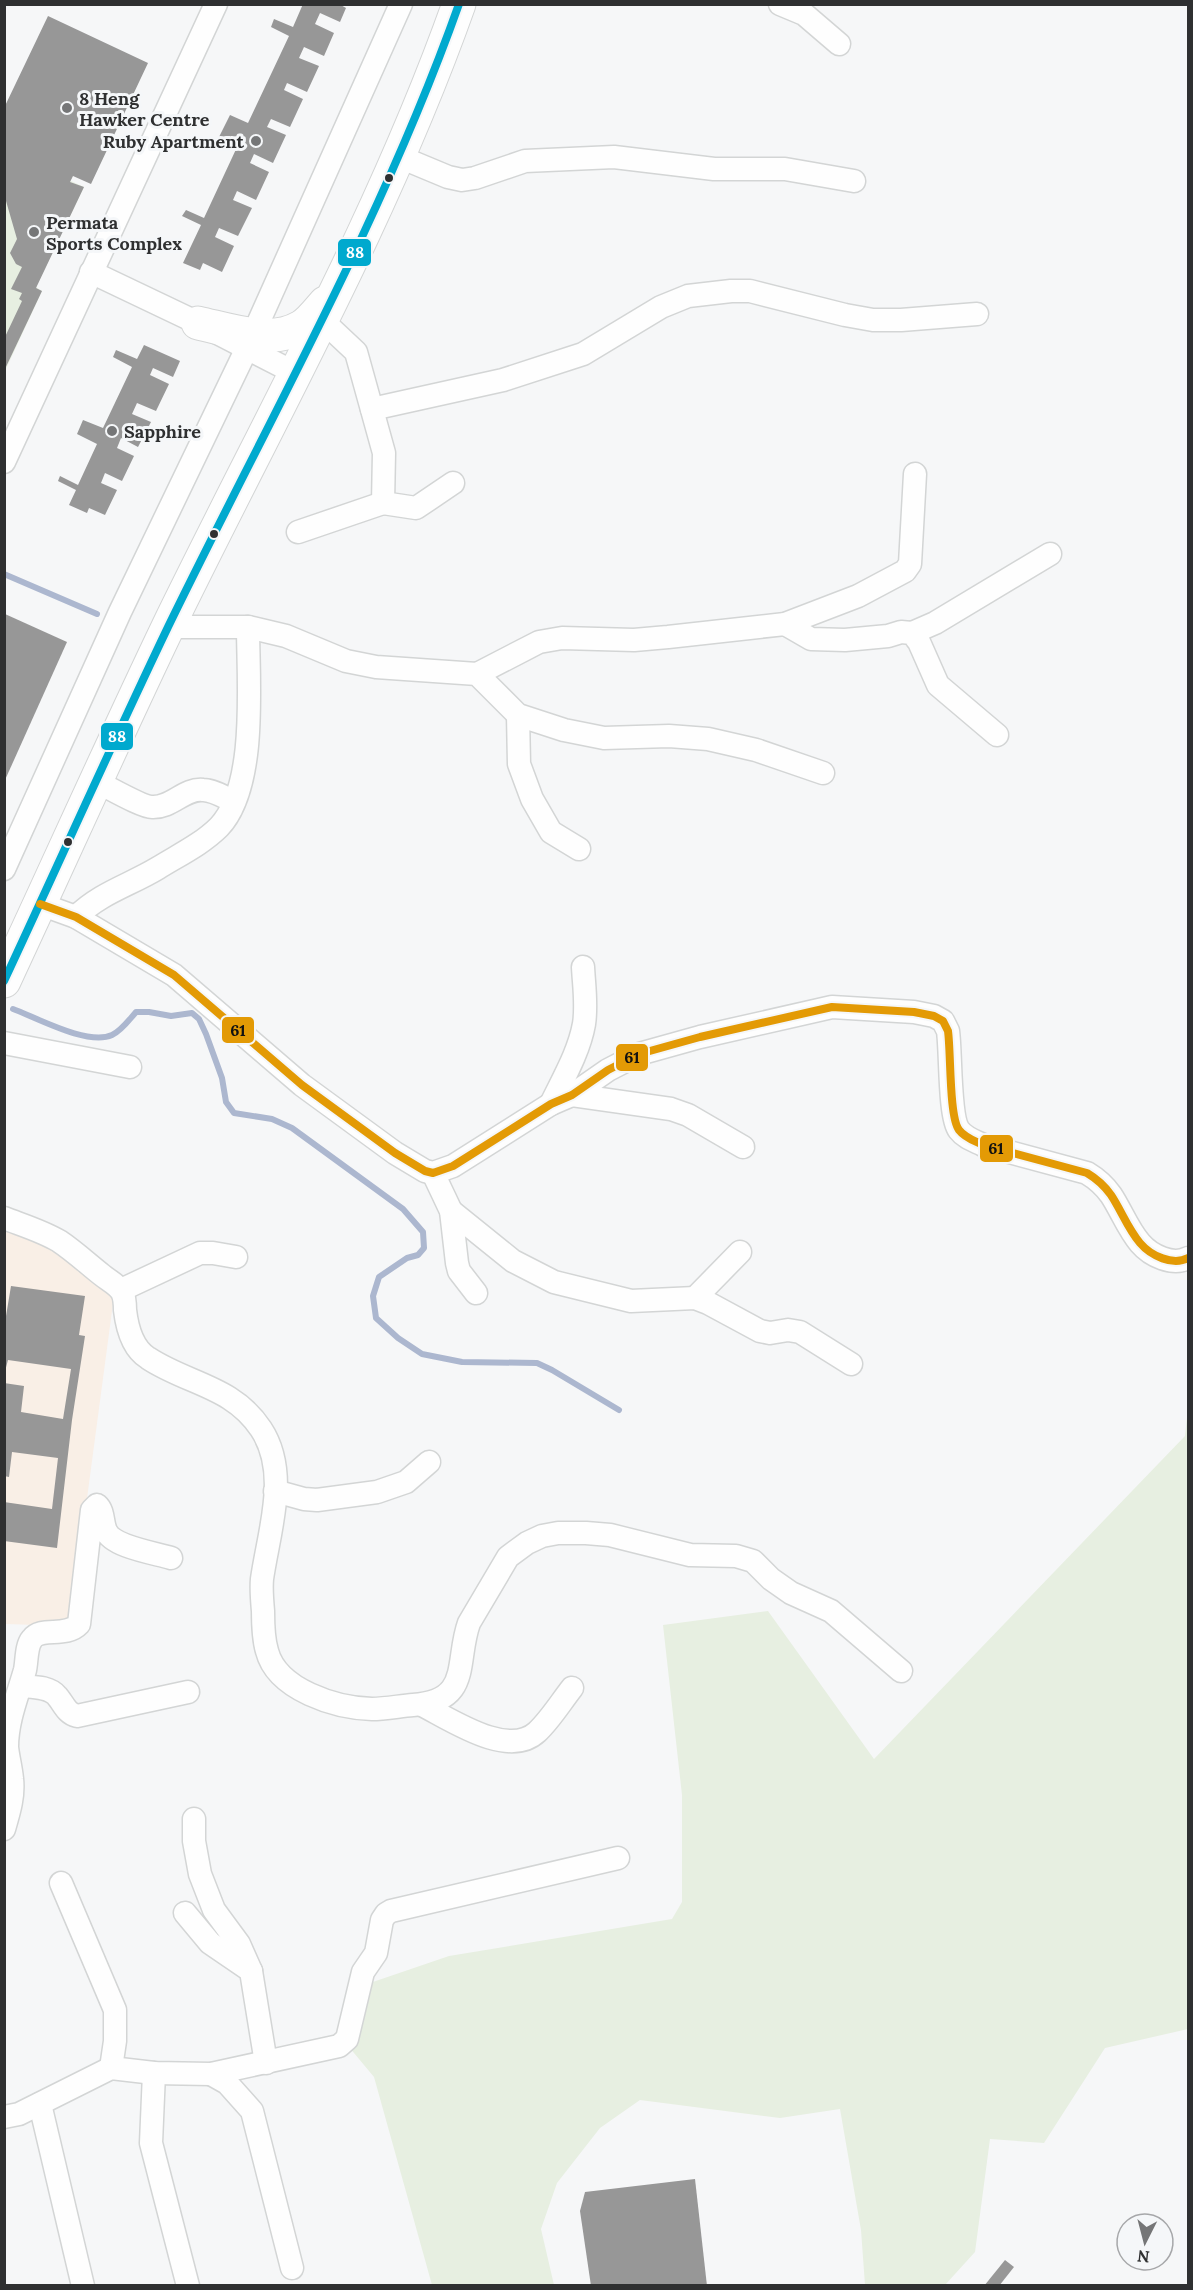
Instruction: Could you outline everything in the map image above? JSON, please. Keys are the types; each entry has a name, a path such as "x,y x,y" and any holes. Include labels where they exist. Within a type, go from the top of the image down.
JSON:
{"main road":[{"path":"4,981 168,627 297,374 400,157 459,4"},
{"path":"198,323 250,341 282,334 304,326 341,282"}],"street":[{"path":"4,462 216,4"},
{"path":"4,869 120,612 250,341 401,4"},
{"path":"780,4 804,14 839,44"},
{"path":"400,157 448,177 462,180 475,178 525,161 614,157 714,169 785,169 854,181"},
{"path":"91,272 198,323"},
{"path":"372,409 503,380 583,354 661,307 688,296 750,291 873,320 977,314"},
{"path":"323,321 356,352 384,453 383,503"},
{"path":"250,341 297,374"},
{"path":"168,627 248,627 286,636 346,661 375,667 477,674 539,642 562,638 645,639 784,624 858,596 905,571 910,564 915,474"},
{"path":"298,532 383,503 416,508 453,483"},
{"path":"784,624 811,639 845,640 888,636 901,632 912,633 935,623 1050,554"},
{"path":"76,917 91,903 140,879 204,840 221,825 241,779 249,740 248,627"},
{"path":"912,633 920,642 938,685 997,735"},
{"path":"477,674 518,715 564,730 604,738 669,736 708,739 756,750 824,773"},
{"path":"518,715 519,764 532,799 551,832 579,849"},
{"path":"97,782 150,808 169,804 187,792 197,789 206,790 233,801"},
{"path":"40,904 76,917 174,975 302,1085 395,1153 425,1171 433,1173 453,1166 552,1104 572,1095 608,1070 639,1054 700,1037 832,1007 914,1012 934,1016 943,1021 948,1031 953,1115 958,1129 968,1138 983,1145 1088,1173 1101,1182 1110,1194 1140,1244 1173,1263 1188,1258"},
{"path":"552,1104 577,1048 584,1026 583,967"},
{"path":"4,1043 130,1067"},
{"path":"572,1095 671,1109 688,1115 742,1148"},
{"path":"433,1173 451,1211 456,1263 459,1271 476,1293"},
{"path":"451,1211 513,1260 554,1282 631,1301 695,1298 760,1331 800,1332 851,1364"},
{"path":"4,1218 58,1241 121,1290 132,1338 137,1348 147,1357 224,1393 241,1406 260,1427 275,1458 275,1491 262,1582 263,1634 267,1653 274,1666 295,1687 329,1701 372,1709 422,1705 450,1693 457,1683 470,1623 508,1557 527,1543 542,1536 558,1533 610,1535 690,1555 736,1556 753,1561 771,1579 791,1593 831,1611 901,1671"},
{"path":"695,1298 740,1252"},
{"path":"121,1290 200,1253 236,1257"},
{"path":"275,1491 317,1500 377,1492 406,1482 429,1462"},
{"path":"4,1828 13,1791 7,1748 9,1720 21,1686 30,1641 34,1636 67,1631 79,1624 94,1506 97,1505 100,1508 107,1534 119,1543 171,1558"},
{"path":"21,1686 53,1692 70,1714 77,1716 188,1692"},
{"path":"422,1705 485,1737 513,1742 527,1739 537,1732 572,1688"},
{"path":"194,1819 194,1841 200,1874 214,1910 239,1944 251,1971 266,2063"},
{"path":"4,2117 19,2114 111,2068 154,2073 211,2074 339,2046 347,2039 363,1972 376,1953 382,1920 386,1914 618,1858"},
{"path":"61,1883 115,2010 115,2041 111,2068"},
{"path":"185,1913 210,1943 251,1971"},
{"path":"154,2073 151,2143 188,2286"},
{"path":"211,2074 227,2083 252,2111 292,2268"},
{"path":"39,2104 83,2286"}],"shaded area":[{"name":"Permata Sports Complex","path":"5,151 84,187 36,287 42,291 5,371"},
{"path":"5,1230 61,1250 114,1296 70,1626 5,1624"},
{"path":"1188,1408 1188,2029 1105,2048 1044,2143 990,2139 975,2252 945,2285 865,2285 861,2230 840,2109 780,2118 640,2100 600,2128 557,2183 541,2229 554,2285 432,2285 374,2077 349,2047 367,1984 449,1956 672,1919 682,1902 682,1795 663,1625 768,1611 874,1759 1185,1436"}],"building":[{"name":"Ruby Apartment","path":"303,4 339,4 346,8 340,22 320,13 315,24 334,33 324,56 304,47 299,58 319,66 307,92 287,83 284,90 303,99 290,127 271,119 267,127 286,135 273,163 254,154 250,163 269,172 256,200 237,191 233,200 252,208 238,236 219,228 215,237 234,246 222,272 203,263 200,270 183,263 201,225 182,216 186,210 204,218 238,145 219,137 230,115 248,123 289,36 271,27 274,19 293,27"},
{"path":"48,16 148,63 91,184 73,176 70,182 84,187 36,288 42,291 4,371 4,339 22,301 19,299 22,293 11,289 22,267 16,264 10,253 17,239 6,201 4,201 4,108"},
{"name":"Sapphire","path":"144,345 180,361 173,377 153,368 150,375 169,384 156,411 137,403 132,414 151,422 138,447 121,438 117,448 134,456 122,481 105,473 101,483 117,490 105,515 89,508 87,513 69,505 76,490 58,481 60,476 78,485 97,444 77,434 83,420 103,428 132,367 113,357 116,350 137,359"},
{"path":"5,614 67,642 5,780"},
{"path":"11,1286 85,1296 79,1335 85,1336 72,1420 57,1548 4,1541 4,1502 52,1509 58,1458 12,1452 9,1477 4,1476 4,1383 24,1386 21,1412 63,1419 71,1369 8,1360 4,1375 4,1328"},
{"path":"695,2179 707,2286 591,2286 580,2211 585,2192"},
{"path":"1005,2260 1014,2267 999,2286 984,2286"}],"waterway":[{"path":"4,574 97,614"},
{"path":"13,1009 76,1034 90,1037 112,1035 119,1031 136,1012 171,1016 192,1013 199,1019 206,1034 222,1078 226,1102 234,1113 272,1119 292,1128 403,1209 423,1232 424,1248 418,1255 407,1258 379,1277 373,1296 376,1318 398,1338 422,1354 462,1362 537,1363 619,1410"}],"transit line":[{"name":"88","path":"4,981 168,627 359,242 395,164 459,4"},
{"name":"61","path":"40,904 76,917 174,975 302,1085 395,1153 425,1171 433,1173 453,1166 551,1104 572,1095 608,1070 639,1054 700,1037 832,1007 914,1012 934,1016 943,1021 948,1031 953,1112 961,1133 983,1145 1087,1173 1108,1191 1132,1232 1145,1248 1156,1256 1169,1260 1188,1258"}],"place":[{"name":"8 Heng Hawker Centre","path":"67,108"},
{"name":"Ruby Apartment","path":"256,141"},
{"name":"Permata Sports Complex","path":"34,232"},
{"name":"Sapphire","path":"112,431"}]}
